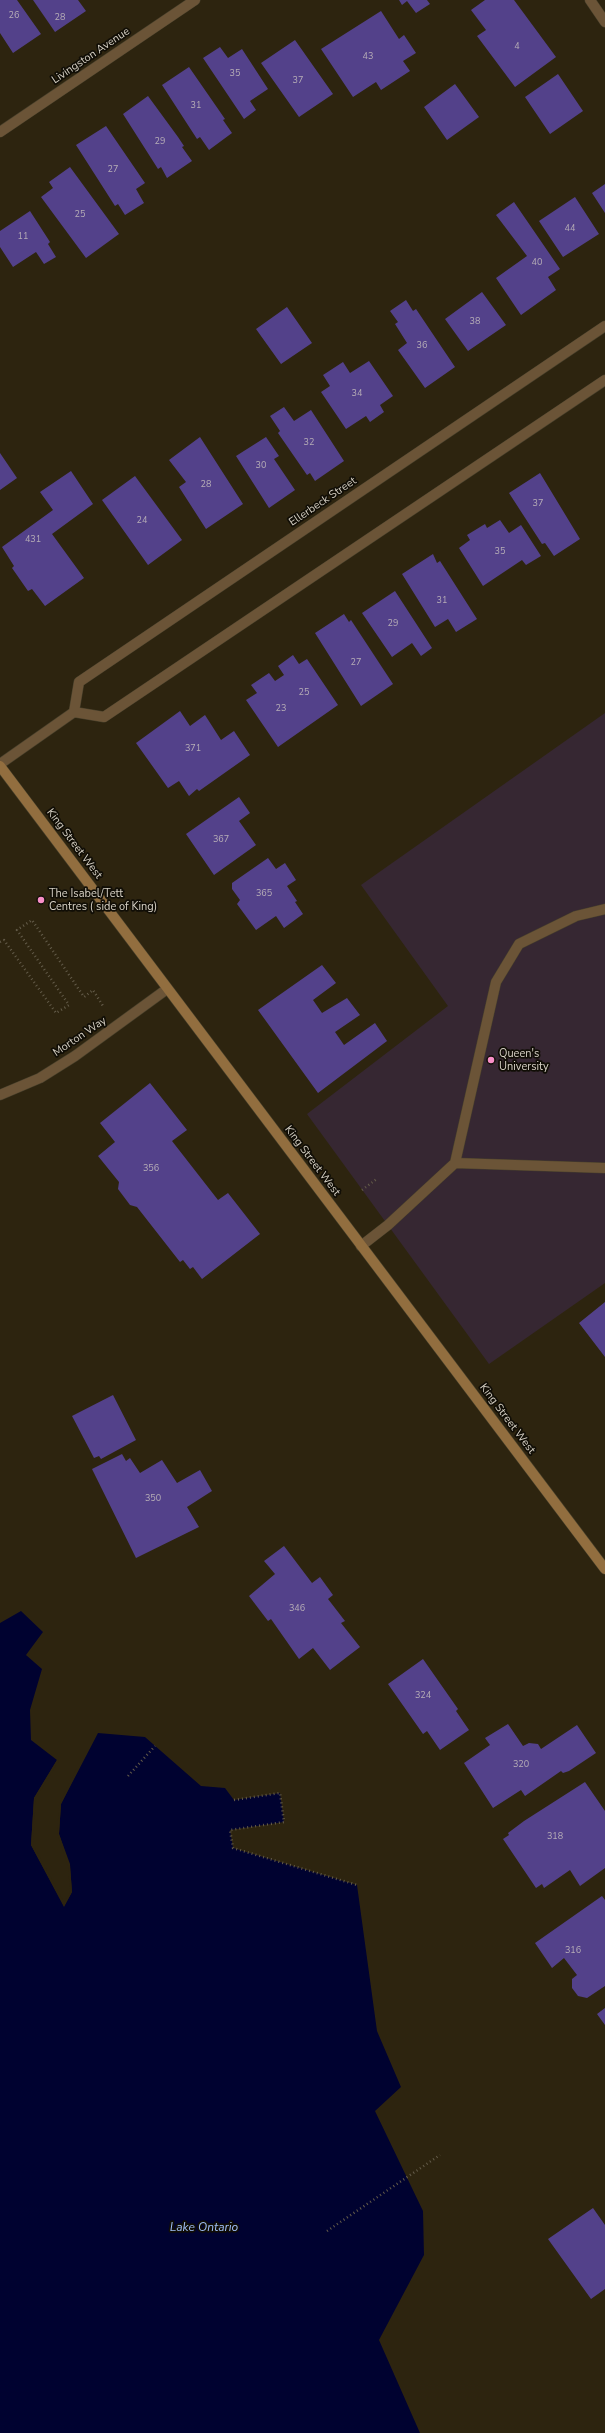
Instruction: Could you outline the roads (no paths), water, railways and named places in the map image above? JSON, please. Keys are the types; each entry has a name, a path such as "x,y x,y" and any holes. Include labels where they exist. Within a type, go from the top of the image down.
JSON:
{"main road":[{"name":"King Street West","path":"0,765 167,989 605,1569"}],"street":[{"name":"Livingston Avenue","path":"0,132 195,0"},
{"path":"590,0 605,22"},
{"name":"Ellerbeck Street","path":"74,712 79,682 605,326"},
{"path":"0,765 74,712 104,717 605,380"},
{"path":"361,1246 388,1226 455,1163 496,982 519,944 576,916 605,909"},
{"name":"Morton Way","path":"0,1095 40,1078 75,1056 167,989"},
{"path":"455,1163 605,1168"}],"water":[{"name":"Lake Ontario","path":"21,1611 43,1632 26,1655 42,1669 30,1710 31,1740 57,1760 34,1798 31,1845 64,1906 72,1892 70,1867 59,1834 61,1804 98,1733 145,1737 201,1786 225,1788 234,1800 280,1793 284,1822 230,1830 233,1848 357,1885 377,2031 401,2087 375,2111 423,2211 424,2255 379,2340 420,2433 0,2433 0,1623"}],"place":[{"name":"The Isabel/Tett Centres ( side of King)","path":"41,900"},
{"name":"Queen's University","path":"491,1060"}]}
